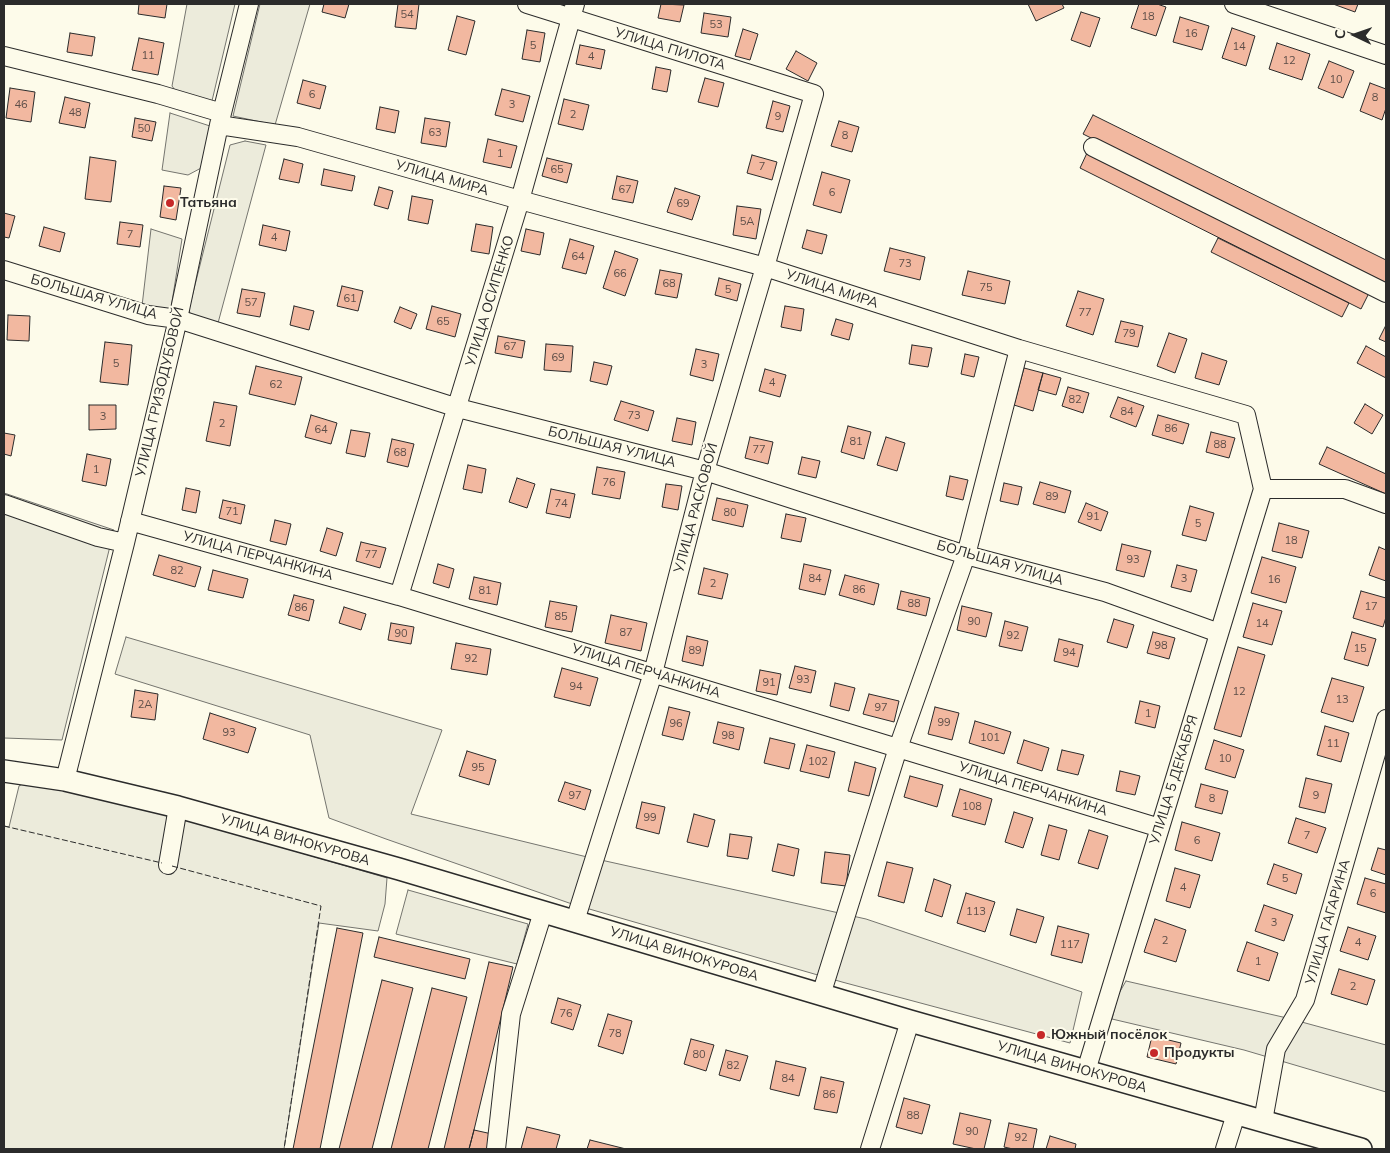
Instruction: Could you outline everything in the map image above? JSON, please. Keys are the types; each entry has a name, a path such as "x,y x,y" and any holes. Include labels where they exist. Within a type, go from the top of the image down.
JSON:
{"main road":[{"name":"УЛИЦА ВИНОКУРОВА","path":"4,774 65,780 178,807 575,921 910,1021 1361,1149"}],"street":[{"name":"УЛИЦА ГРИЗОДУБОВОЙ","path":"65,780 125,543 178,319 220,119 249,4"},
{"name":"УЛИЦА ПИЛОТА","path":"527,4 573,11 814,94"},
{"path":"1234,4 1386,54"},
{"name":"УЛИЦА ОСИПЕНКО","path":"400,596 520,200 573,11"},
{"name":"УЛИЦА МИРА","path":"4,56 158,94 220,119 298,137 765,267 1019,349 1246,415 1263,489"},
{"name":"УЛИЦА РАСКОВОЙ","path":"575,921 653,673 705,470 814,94"},
{"path":"1093,147 1386,292"},
{"name":"БОЛЬШАЯ УЛИЦА","path":"4,270 148,316 178,319 458,408 705,470 966,555 1105,592 1219,633"},
{"path":"821,995 898,748 966,555 1019,349"},
{"path":"1263,489 1345,489 1386,504"},
{"name":"УЛИЦА 5 ДЕКАБРЯ","path":"1086,1070 1263,489"},
{"path":"4,504 98,537 125,543"},
{"name":"УЛИЦА ПЕРЧАНКИНА","path":"130,521 400,596 1160,828"},
{"name":"УЛИЦА ГАГАРИНА","path":"1263,1121 1276,1049 1305,1000 1386,719"},
{"path":"168,864 178,807"},
{"path":"496,1149 511,1014 543,912"},
{"path":"870,1149 910,1021"},
{"path":"1225,1149 1236,1114"}],"shaded area":[{"path":"187,4 235,4 211,105 180,97 172,86"},
{"path":"260,4 310,4 275,125 233,116"},
{"path":"170,113 210,126 203,167 188,175 162,170"},
{"path":"245,141 266,145 218,323 191,318 189,309 230,145"},
{"path":"151,229 182,239 171,308 164,312 142,306"},
{"path":"4,493 114,530 62,740 4,738"},
{"path":"126,637 442,730 411,814 583,856 866,919 1082,992 1070,1043 842,982 572,904 329,818 310,735 115,674"},
{"path":"26,782 168,814 387,878 385,904 378,931 319,923 284,1149 4,1149 4,826 9,827 19,786"},
{"path":"408,890 528,924 517,964 396,934"},
{"path":"1126,981 1287,1018 1386,1045 1386,1092 1244,1050 1112,1019 1118,995"}],"building":[{"path":"139,4 167,4 165,18 138,14"},
{"path":"324,4 349,4 345,18 322,12"},
{"path":"398,4 419,4 416,29 395,27"},
{"path":"661,4 684,5 680,22 658,18"},
{"path":"1028,4 1062,4 1064,8 1036,21"},
{"path":"1139,4 1157,4 1166,7 1156,36 1131,28"},
{"path":"1333,4 1358,4 1355,12"},
{"path":"1081,12 1100,18 1090,47 1071,40"},
{"path":"704,13 731,17 728,37 701,33"},
{"path":"457,16 475,21 466,55 448,50"},
{"path":"1180,17 1209,26 1202,50 1173,42"},
{"path":"1232,28 1255,36 1246,66 1222,58"},
{"path":"743,29 758,34 750,60 735,56"},
{"path":"527,30 545,33 540,62 522,59"},
{"path":"70,33 95,37 92,56 67,52"},
{"path":"139,38 164,43 158,75 132,70"},
{"path":"1277,43 1310,54 1302,80 1269,69"},
{"path":"580,45 605,50 601,69 576,64"},
{"path":"796,51 817,63 808,81 786,69"},
{"path":"1329,61 1354,71 1343,98 1318,88"},
{"path":"656,67 671,70 667,92 652,89"},
{"path":"705,78 724,83 718,107 698,102"},
{"path":"303,80 326,86 320,109 297,103"},
{"path":"1370,83 1386,89 1386,108 1382,120 1360,111"},
{"path":"10,88 35,92 31,122 6,118"},
{"path":"502,89 530,96 523,122 495,115"},
{"path":"65,97 90,103 85,128 59,123"},
{"path":"564,99 589,105 583,130 558,124"},
{"path":"773,101 790,106 783,132 766,128"},
{"path":"380,107 399,111 395,133 376,129"},
{"path":"1093,115 1386,260 1386,283 1083,134"},
{"path":"135,118 156,122 152,141 132,137"},
{"path":"425,118 450,122 446,147 421,143"},
{"path":"839,121 859,127 852,152 831,146"},
{"path":"488,139 517,146 511,168 483,162"},
{"path":"1087,153 1369,293 1361,309 1080,168"},
{"path":"752,155 777,162 772,180 747,173"},
{"path":"90,157 116,161 111,202 85,199"},
{"path":"547,158 572,164 567,183 542,176"},
{"path":"284,159 303,164 299,183 279,179"},
{"path":"324,169 355,176 352,191 321,185"},
{"path":"822,172 850,180 841,213 813,205"},
{"path":"617,176 638,181 633,203 612,199"},
{"name":"Татьяна","path":"164,186 181,188 176,220 160,217"},
{"path":"379,187 393,191 388,209 374,205"},
{"path":"675,188 700,196 692,220 667,212"},
{"path":"412,196 433,200 428,224 408,220"},
{"path":"737,206 761,209 756,239 733,235"},
{"path":"4,213 15,216 9,238 4,237"},
{"path":"120,222 143,225 140,247 117,244"},
{"path":"476,224 493,227 489,254 471,251"},
{"path":"263,225 290,231 286,251 259,245"},
{"path":"44,227 65,233 60,252 39,246"},
{"path":"526,229 544,233 540,255 521,251"},
{"path":"807,230 827,235 822,254 802,248"},
{"path":"1218,238 1349,303 1342,317 1211,252"},
{"path":"570,239 594,246 586,274 562,268"},
{"path":"890,248 925,257 920,280 884,271"},
{"path":"615,251 638,259 625,296 603,288"},
{"path":"660,270 682,274 677,298 655,294"},
{"path":"968,271 1010,281 1005,304 962,295"},
{"path":"719,278 741,284 737,301 715,295"},
{"path":"342,286 363,291 358,311 337,306"},
{"path":"242,289 265,293 260,317 237,313"},
{"path":"1078,291 1104,299 1093,335 1066,326"},
{"path":"294,306 314,311 309,330 290,325"},
{"path":"432,306 461,314 455,337 426,329"},
{"path":"785,306 804,309 801,331 781,327"},
{"path":"400,307 417,314 411,329 394,322"},
{"path":"8,315 30,316 29,341 7,340"},
{"path":"836,319 853,324 849,340 831,335"},
{"path":"1121,321 1143,326 1138,347 1115,342"},
{"path":"1386,325 1386,342 1379,339"},
{"path":"1169,333 1187,339 1175,373 1157,366"},
{"path":"498,336 525,341 522,358 495,353"},
{"path":"105,342 132,345 128,385 100,382"},
{"path":"546,344 573,346 571,372 544,370"},
{"path":"912,345 932,348 928,367 909,364"},
{"path":"1366,346 1386,357 1386,378 1357,363"},
{"path":"696,349 719,354 713,381 690,375"},
{"path":"1202,353 1227,361 1219,385 1195,378"},
{"path":"965,354 979,357 974,377 961,374"},
{"path":"594,362 612,366 607,385 590,381"},
{"path":"256,366 302,377 295,405 249,394"},
{"path":"1024,368 1043,373 1033,411 1014,405"},
{"path":"765,369 786,375 780,397 759,391"},
{"path":"1043,373 1061,378 1056,395 1038,390"},
{"path":"1068,387 1089,393 1083,413 1062,406"},
{"path":"1118,397 1144,406 1136,427 1110,417"},
{"path":"621,401 654,411 648,431 614,420"},
{"path":"214,402 237,406 230,446 206,441"},
{"path":"1365,404 1383,415 1372,434 1354,423"},
{"path":"89,405 116,405 116,429 89,430"},
{"path":"311,415 337,423 331,444 305,437"},
{"path":"1158,415 1189,424 1183,444 1152,435"},
{"path":"677,418 696,422 692,445 672,441"},
{"path":"848,426 871,432 864,459 841,452"},
{"path":"351,430 370,433 365,457 346,453"},
{"path":"1211,432 1235,438 1229,458 1206,452"},
{"path":"4,433 15,435 11,456 4,454"},
{"path":"750,437 773,442 768,464 745,458"},
{"path":"886,437 905,443 897,471 877,465"},
{"path":"392,439 414,444 408,467 387,462"},
{"path":"1327,447 1386,474 1386,494 1319,464"},
{"path":"87,454 111,459 106,486 82,481"},
{"path":"802,457 820,461 816,478 798,474"},
{"path":"468,465 486,469 482,493 463,489"},
{"path":"597,467 625,472 620,499 592,494"},
{"path":"950,476 968,480 963,500 946,496"},
{"path":"517,478 535,484 527,508 509,502"},
{"path":"1040,482 1071,491 1065,513 1033,504"},
{"path":"1004,483 1022,487 1018,505 1000,501"},
{"path":"666,484 682,486 678,510 662,507"},
{"path":"186,488 200,491 196,513 182,510"},
{"path":"551,489 575,494 570,518 546,513"},
{"path":"717,498 748,505 743,527 712,520"},
{"path":"223,500 245,505 241,524 219,518"},
{"path":"1086,503 1108,512 1101,531 1078,522"},
{"path":"1190,506 1214,513 1206,541 1182,535"},
{"path":"786,514 806,518 801,542 781,538"},
{"path":"275,520 291,524 286,545 270,541"},
{"path":"1279,523 1309,531 1302,558 1272,551"},
{"path":"327,528 343,533 336,556 320,551"},
{"path":"361,542 386,548 380,568 356,561"},
{"path":"1122,544 1151,551 1144,577 1116,570"},
{"path":"1379,547 1386,550 1386,581 1369,575"},
{"path":"159,555 201,567 195,587 153,575"},
{"path":"1262,557 1296,567 1286,603 1251,593"},
{"path":"438,564 454,569 449,588 433,583"},
{"path":"804,564 831,570 825,595 799,589"},
{"path":"1177,565 1197,570 1191,592 1171,587"},
{"path":"704,568 728,574 722,599 698,594"},
{"path":"213,570 248,579 243,598 208,590"},
{"path":"845,575 879,584 874,605 839,595"},
{"path":"474,577 501,583 497,605 469,599"},
{"path":"901,591 930,598 926,616 897,609"},
{"path":"1361,591 1386,598 1386,617 1383,627 1353,618"},
{"path":"294,595 314,600 309,621 288,615"},
{"path":"550,601 577,606 572,632 545,627"},
{"path":"1253,603 1282,611 1272,645 1243,637"},
{"path":"962,606 992,613 986,637 957,630"},
{"path":"344,607 366,614 361,630 339,623"},
{"path":"611,615 647,623 641,651 605,643"},
{"path":"1114,619 1134,625 1127,648 1107,642"},
{"path":"1005,621 1028,627 1022,651 999,646"},
{"path":"391,623 414,627 411,644 388,640"},
{"path":"1153,632 1175,638 1169,659 1147,653"},
{"path":"1352,632 1376,639 1368,666 1344,659"},
{"path":"687,636 708,641 703,666 682,661"},
{"path":"1059,639 1083,645 1078,667 1054,661"},
{"path":"456,643 491,649 487,675 451,669"},
{"path":"1238,647 1265,655 1241,737 1214,729"},
{"path":"795,666 816,671 811,693 789,688"},
{"path":"562,668 598,678 590,706 554,697"},
{"path":"760,670 781,674 777,695 756,691"},
{"path":"1332,678 1364,687 1353,722 1321,712"},
{"path":"835,683 855,688 849,711 830,706"},
{"path":"135,690 158,694 155,720 131,717"},
{"path":"869,694 899,701 894,722 863,714"},
{"path":"1140,701 1160,706 1155,728 1135,723"},
{"path":"669,707 690,712 683,740 662,735"},
{"path":"935,707 959,713 952,740 928,734"},
{"path":"210,713 256,728 248,753 203,739"},
{"path":"975,721 1011,732 1004,754 969,743"},
{"path":"718,722 744,728 739,750 713,743"},
{"path":"1325,726 1349,733 1341,762 1317,755"},
{"path":"770,738 795,744 789,769 764,763"},
{"path":"1024,740 1049,748 1042,771 1017,763"},
{"path":"1214,740 1244,750 1235,778 1205,769"},
{"path":"807,745 835,752 829,778 800,771"},
{"path":"1062,750 1084,755 1078,775 1057,770"},
{"path":"467,751 496,760 489,785 459,776"},
{"path":"855,762 876,768 869,796 848,791"},
{"path":"1120,771 1140,776 1135,795 1116,791"},
{"path":"910,776 943,785 937,807 904,797"},
{"path":"1306,778 1332,784 1325,813 1299,807"},
{"path":"565,782 591,790 585,810 558,801"},
{"path":"1201,784 1228,791 1222,814 1195,807"},
{"path":"960,789 992,799 985,825 952,816"},
{"path":"642,802 665,807 659,834 636,828"},
{"path":"1014,812 1033,818 1023,848 1005,842"},
{"path":"694,814 715,820 708,847 687,842"},
{"path":"1296,818 1326,828 1317,853 1288,843"},
{"path":"1182,822 1220,833 1212,861 1175,850"},
{"path":"1049,825 1067,830 1059,860 1041,855"},
{"path":"1089,830 1108,836 1098,869 1078,863"},
{"path":"730,834 752,837 748,859 727,856"},
{"path":"778,844 799,849 794,876 772,871"},
{"path":"1378,848 1386,850 1386,875 1371,870"},
{"path":"825,852 850,855 846,886 821,883"},
{"path":"887,862 913,868 904,903 878,896"},
{"path":"1274,864 1302,874 1296,894 1267,884"},
{"path":"1175,868 1200,875 1190,908 1166,901"},
{"path":"1365,878 1386,884 1386,913 1357,904"},
{"path":"934,879 951,885 942,917 925,911"},
{"path":"966,893 995,902 985,932 957,923"},
{"path":"1264,905 1293,915 1284,941 1255,931"},
{"path":"1017,909 1044,917 1036,943 1010,935"},
{"path":"1155,919 1186,930 1176,962 1144,952"},
{"path":"1058,926 1089,934 1082,963 1051,955"},
{"path":"1348,927 1376,936 1368,960 1340,951"},
{"path":"337,928 363,933 320,1149 293,1149"},
{"path":"379,937 470,959 465,979 374,957"},
{"path":"1247,942 1278,953 1269,981 1237,971"},
{"path":"489,962 513,967 474,1130 469,1149 444,1149"},
{"path":"1339,969 1375,980 1367,1005 1331,994"},
{"path":"382,980 413,988 372,1149 339,1149"},
{"path":"432,988 467,997 428,1149 391,1149"},
{"path":"558,998 581,1005 573,1030 551,1023"},
{"path":"608,1014 632,1021 623,1054 598,1046"},
{"path":"1152,1036 1181,1043 1176,1064 1147,1057"},
{"path":"691,1039 714,1045 706,1071 684,1064"},
{"path":"726,1050 748,1056 740,1081 719,1075"},
{"path":"776,1061 806,1068 799,1096 770,1089"},
{"path":"821,1077 844,1082 837,1113 814,1109"},
{"path":"904,1098 930,1105 922,1134 896,1127"},
{"path":"960,1113 991,1120 984,1149 953,1144"},
{"path":"1009,1123 1037,1129 1033,1149 1004,1147"},
{"path":"527,1127 560,1135 556,1149 521,1149"},
{"path":"474,1130 492,1134 489,1149 469,1149"},
{"path":"1050,1136 1076,1144 1075,1149 1046,1149"},
{"path":"590,1140 626,1149 587,1149"}],"fence":[{"path":"4,826 162,863"},
{"path":"172,866 321,906 284,1149"}],"place":[{"name":"Татьяна","path":"170,203"},
{"name":"Южный посёлок","path":"1041,1035"},
{"name":"Продукты","path":"1154,1053"}]}
